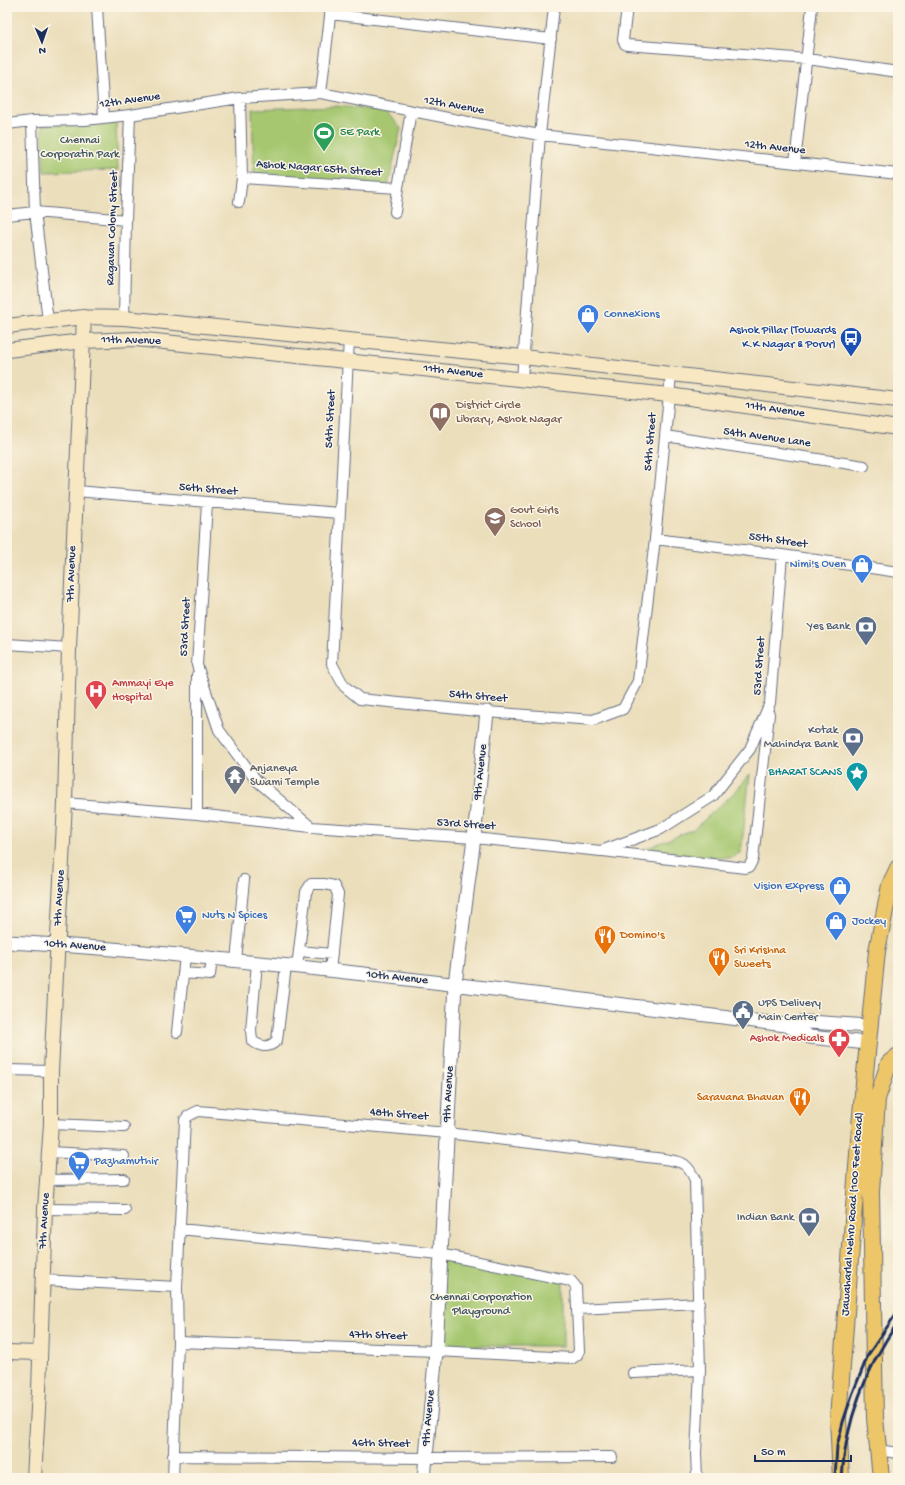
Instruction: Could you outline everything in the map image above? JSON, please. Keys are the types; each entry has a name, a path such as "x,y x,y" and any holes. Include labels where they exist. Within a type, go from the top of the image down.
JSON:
{"main road":[{"name":"11th Avenue","path":"7,326 84,318 124,318 523,357 898,400"},
{"name":"7th Avenue","path":"34,1478 45,1209 51,1124 51,1071 65,803 69,648 84,318"},
{"name":"11th Avenue","path":"7,350 83,341 136,339 669,395 898,428"},
{"name":"Jawaharlal Nehru Road (100 Feet Road)","path":"841,1478 838,1419 867,1044 877,951 890,885 898,868"},
{"name":"Jawaharlal Nehru Road (100 Feet Road)","path":"881,1478 875,1418 871,1192 877,1099 888,1063 898,1056"},
{"path":"7,1352 40,1353"}],"street":[{"path":"97,7 104,118"},
{"path":"522,379 540,134 554,7"},
{"path":"627,7 623,40 627,45 807,59 898,72"},
{"path":"795,163 812,7"},
{"path":"322,93 331,10 551,39"},
{"name":"12th Avenue","path":"7,124 32,121 85,120 130,115 240,98 322,93 411,111 540,134 898,174"},
{"name":"Ashok Nagar 65th Street","path":"240,98 242,178 398,188 411,111"},
{"name":"Ragavan Colony Street","path":"124,318 130,115"},
{"path":"32,121 35,212 48,322"},
{"path":"239,202 242,178"},
{"path":"395,212 398,188"},
{"path":"7,215 35,212 126,220"},
{"name":"54th Street","path":"349,339 332,664 344,686 360,699 487,712 593,720 623,709 638,681 655,539 671,375"},
{"name":"54th Avenue Lane","path":"665,436 864,466"},
{"name":"56th Street","path":"76,491 339,513"},
{"name":"53rd Street","path":"207,503 197,665 219,730 256,780 311,828 474,838 601,851 661,830 713,796 750,749 770,703 782,554"},
{"name":"55th Street","path":"655,539 782,554 898,572"},
{"path":"7,644 69,648"},
{"path":"197,665 197,814"},
{"path":"601,851 744,868 749,867 753,859 770,703"},
{"name":"9th Avenue","path":"424,1478 436,1351 455,984 474,838 487,712"},
{"path":"65,803 197,814 311,828"},
{"path":"236,960 244,880"},
{"path":"257,963 251,1030 252,1041 260,1046 267,1046 273,1044 277,1040 292,966 299,951 306,892 310,884 324,884 334,886 338,894 330,971"},
{"name":"10th Avenue","path":"7,942 58,944 236,960 455,984 786,1025"},
{"path":"299,951 332,954"},
{"path":"177,1032 185,956"},
{"path":"183,973 210,975 212,958"},
{"path":"786,1025 809,1022 869,1026"},
{"path":"786,1025 810,1037 867,1044"},
{"path":"7,1070 51,1071"},
{"name":"48th Street","path":"179,1229 185,1120 188,1116 198,1111 447,1133 664,1158 682,1162 690,1169 695,1180 699,1303"},
{"path":"51,1124 124,1127"},
{"path":"49,1152 124,1156"},
{"path":"47,1180 124,1179"},
{"path":"45,1209 124,1210"},
{"path":"173,1478 178,1342 177,1287 179,1229 440,1254 571,1281 576,1287 578,1309 699,1303 700,1370 696,1453 697,1478"},
{"path":"42,1280 177,1287"},
{"name":"47th Street","path":"178,1342 436,1351 573,1358 579,1351 578,1309"},
{"path":"633,1373 700,1370"},
{"path":"878,1450 898,1453"},
{"name":"46th Street","path":"173,1456 426,1458 612,1457"}],"green space":[{"name":"5E Park","path":"337,106 385,111 401,128 388,186 254,177 252,109"},
{"name":"Chennai Corporatin Park","path":"116,123 118,170 44,172 42,125"},
{"path":"750,774 741,852 731,858 640,851 694,829 736,791"},
{"name":"Chennai Corporation Playground","path":"442,1260 563,1273 563,1346 435,1346"}],"railway":[{"path":"835,1478 837,1446 852,1395 868,1355 898,1311"},
{"path":"842,1478 848,1436 859,1396 876,1358 898,1322"}],"place":[{"name":"5E Park","path":"324,152"},
{"name":"Connexions","path":"588,334"},
{"name":"Ashok Pillar (Towards K.K Nagar & Porur)","path":"851,358"},
{"name":"District Circle Library, Ashok Nagar","path":"440,432"},
{"name":"Govt Girls School","path":"495,538"},
{"name":"Nimi's Oven","path":"862,584"},
{"name":"Yes Bank","path":"866,646"},
{"name":"Ammayi Eye Hospital","path":"96,710"},
{"name":"Kotak Mahindra Bank","path":"853,758"},
{"name":"BHARAT SCANS","path":"857,792"},
{"name":"Anjaneya Swami Temple","path":"235,796"},
{"name":"Vision Express","path":"840,906"},
{"name":"Nuts N Spices","path":"186,936"},
{"name":"Jockey","path":"836,942"},
{"name":"Domino's","path":"605,956"},
{"name":"Sri Krishna Sweets","path":"719,978"},
{"name":"UPS Delivery Main Center","path":"743,1030"},
{"name":"Ashok Medicals","path":"839,1058"},
{"name":"Saravana Bhavan","path":"800,1118"},
{"name":"Pazhamuthir","path":"79,1182"},
{"name":"Indian Bank","path":"809,1238"}]}
